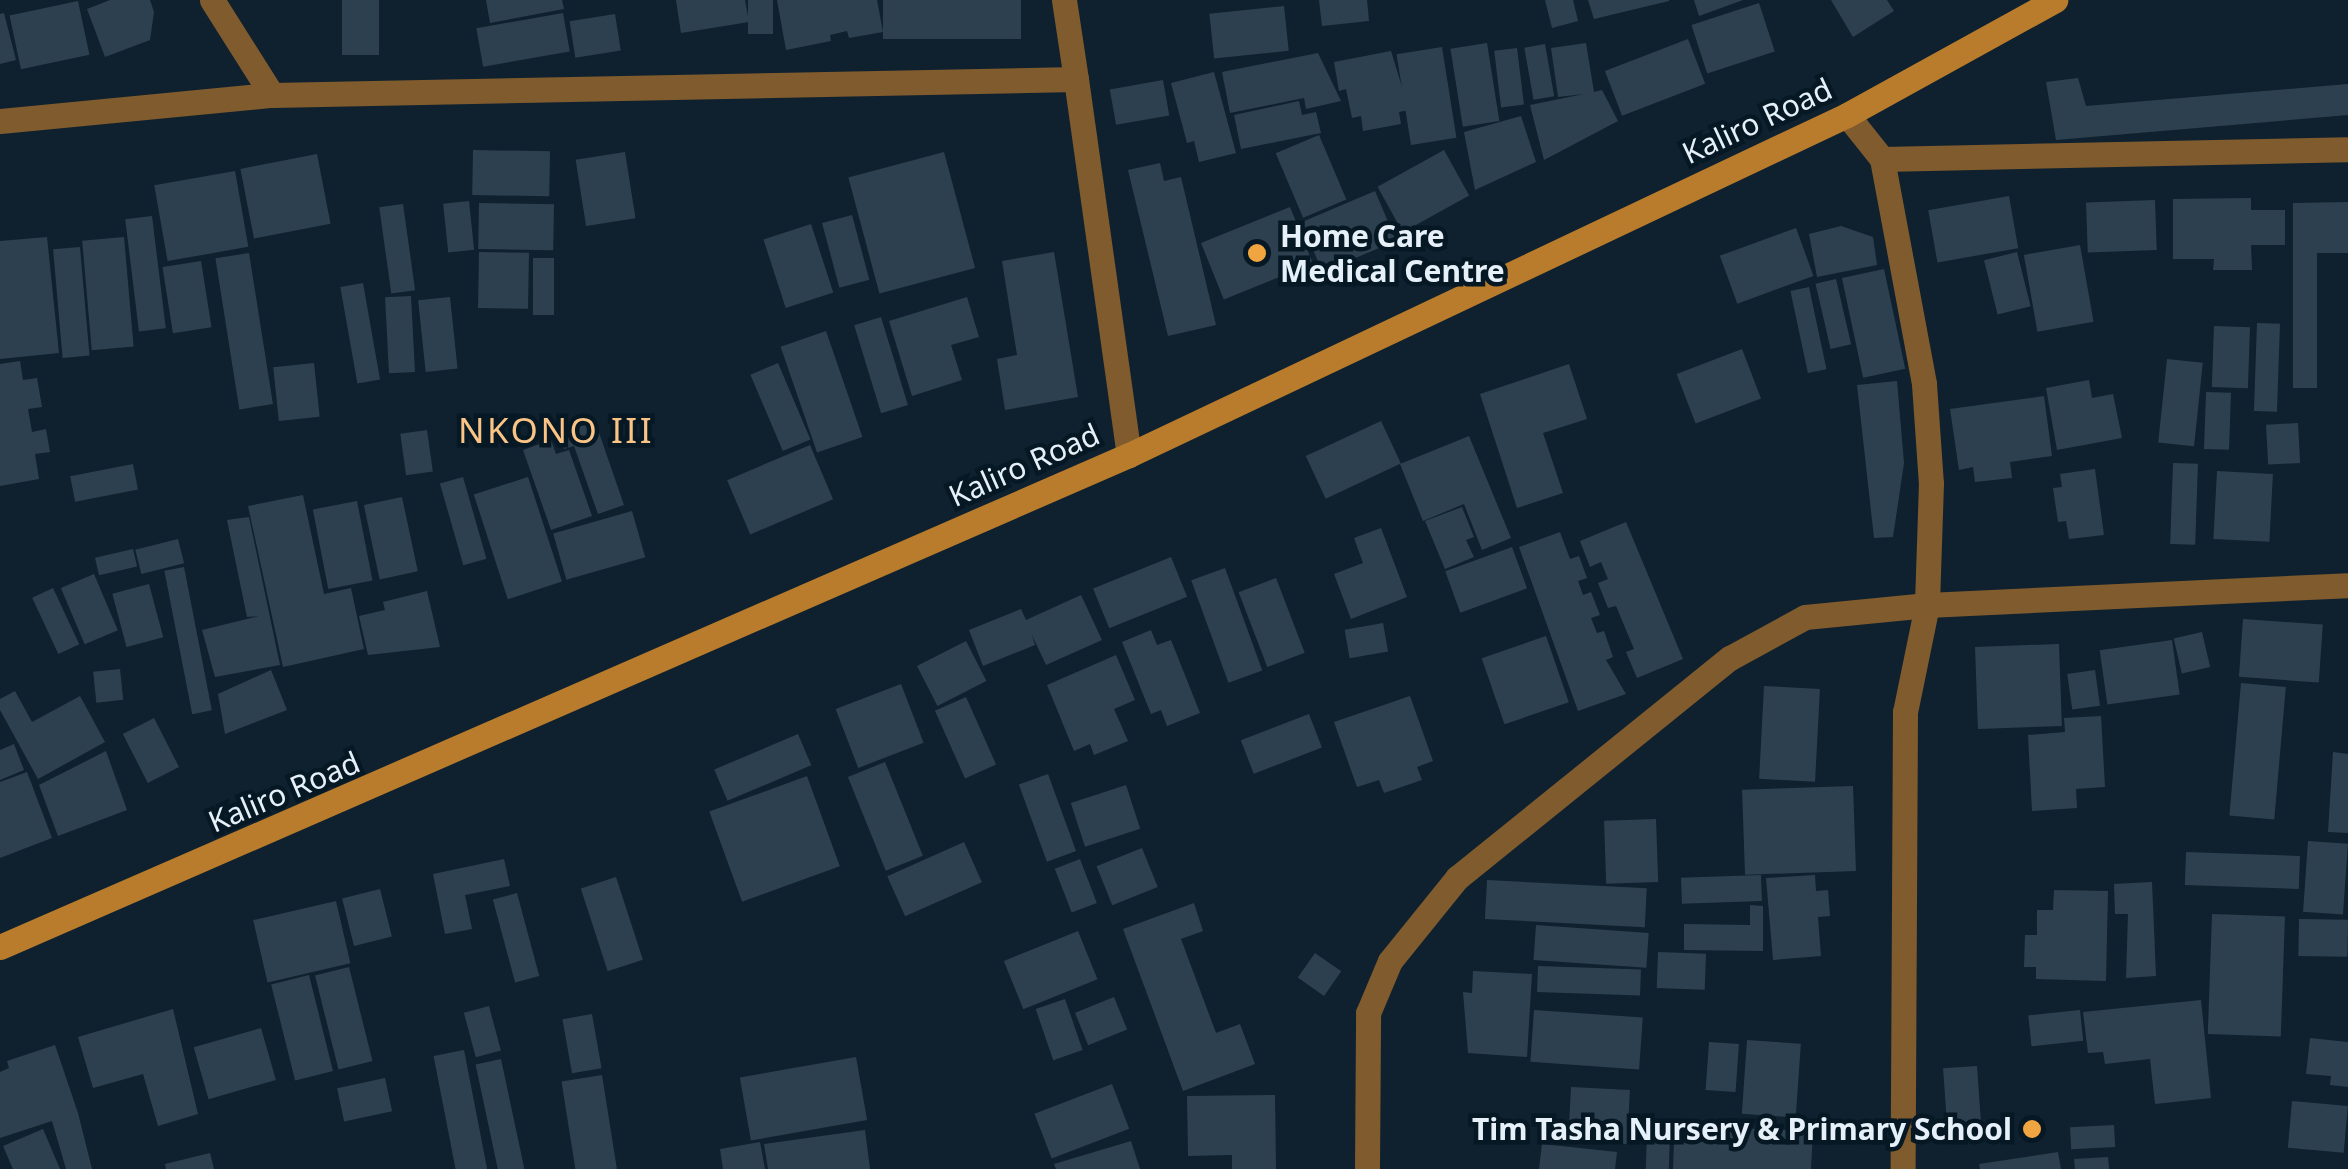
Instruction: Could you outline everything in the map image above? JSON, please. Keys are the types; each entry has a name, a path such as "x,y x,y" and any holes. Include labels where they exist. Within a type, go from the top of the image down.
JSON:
{"main road":[{"name":"Kaliro Road","path":"0,947 1129,455 1847,115 2055,0"}],"street":[{"path":"212,0 272,96"},
{"path":"1064,0 1129,455"},
{"path":"0,121 272,96 1076,78"},
{"path":"1847,115 1882,159 1924,384 1931,484 1927,605 1905,712 1903,1169"},
{"path":"1882,159 2348,149"},
{"path":"1367,1169 1368,1014 1390,960 1457,878 1730,658 1806,617 1927,605 2348,585"}],"building":[{"path":"110,0 150,0 154,12 150,40 105,57 87,9"},
{"path":"342,0 379,0 379,55 342,55"},
{"path":"486,0 562,0 564,9 490,23"},
{"path":"676,0 745,0 749,22 681,33"},
{"path":"748,0 773,0 773,34 748,34"},
{"path":"777,0 877,0 883,32 849,38 847,31 830,35 831,41 786,50"},
{"path":"883,0 1021,0 1021,39 883,39"},
{"path":"1319,0 1367,0 1369,21 1322,26"},
{"path":"1545,0 1573,0 1578,21 1552,28"},
{"path":"1588,0 1669,0 1669,1 1594,19"},
{"path":"1694,0 1743,0 1699,16"},
{"path":"1831,0 1887,0 1894,11 1853,37"},
{"path":"78,1 89,55 21,69 10,16"},
{"path":"1759,3 1775,52 1707,73 1691,25"},
{"path":"1284,6 1289,51 1214,59 1209,14"},
{"path":"4,13 16,60 0,64 0,14"},
{"path":"563,13 570,51 483,67 476,28"},
{"path":"615,14 621,51 575,58 570,21"},
{"path":"1688,39 1705,84 1622,116 1605,71"},
{"path":"1487,43 1499,121 1463,127 1450,49"},
{"path":"1586,43 1594,92 1602,90 1618,121 1544,160 1530,105 1584,94 1558,97 1551,48"},
{"path":"1545,44 1554,96 1534,100 1524,48"},
{"path":"1442,47 1456,138 1411,145 1397,54"},
{"path":"1517,48 1524,105 1501,107 1494,51"},
{"path":"1391,51 1409,110 1399,112 1401,124 1363,131 1361,116 1352,118 1346,89 1339,91 1334,62"},
{"path":"1318,53 1341,101 1306,109 1304,98 1230,113 1222,72"},
{"path":"1214,72 1236,153 1199,162 1194,141 1187,143 1171,83"},
{"path":"2078,78 2086,106 2348,84 2348,115 2056,140 2046,82"},
{"path":"1163,80 1169,115 1116,125 1110,89"},
{"path":"1299,101 1302,115 1316,112 1321,133 1241,149 1234,115"},
{"path":"1521,116 1536,162 1475,190 1464,132"},
{"path":"1319,135 1346,199 1303,218 1276,153"},
{"path":"473,150 550,151 549,196 472,195"},
{"path":"1444,150 1469,195 1403,232 1378,187"},
{"path":"625,152 635,218 586,226 576,160"},
{"path":"944,152 975,268 879,294 848,178"},
{"path":"317,154 331,224 254,239 240,169"},
{"path":"1160,163 1164,181 1181,177 1216,325 1168,336 1128,170"},
{"path":"235,171 248,247 168,261 154,185"},
{"path":"1375,191 1396,241 1322,272 1301,222"},
{"path":"2009,196 2018,248 1937,262 1928,210"},
{"path":"2251,198 2251,210 2285,210 2285,245 2251,245 2252,270 2213,270 2214,259 2173,259 2173,199"},
{"path":"2155,200 2157,250 2088,252 2086,202"},
{"path":"469,201 474,250 448,252 443,204"},
{"path":"2348,202 2348,253 2317,253 2317,388 2293,388 2293,203"},
{"path":"479,203 554,204 553,250 478,249"},
{"path":"403,204 415,290 391,293 379,207"},
{"name":"Home Care Medical Centre","path":"1290,207 1313,264 1224,300 1201,243"},
{"path":"852,215 869,280 839,288 822,223"},
{"path":"152,216 166,328 139,331 125,219"},
{"path":"811,224 833,292 786,308 763,239"},
{"path":"1841,226 1873,237 1877,265 1817,277 1809,234"},
{"path":"1796,228 1813,276 1737,304 1720,256"},
{"path":"47,237 59,353 0,359 0,241"},
{"path":"124,237 134,347 92,350 82,241"},
{"path":"2080,245 2094,322 2037,332 2024,255"},
{"path":"80,247 89,356 63,358 53,249"},
{"path":"479,252 529,253 528,309 478,308"},
{"path":"1054,252 1078,397 1005,410 997,359 1017,355 1002,261"},
{"path":"2017,252 2031,306 1998,315 1984,260"},
{"path":"249,253 273,404 239,409 215,258"},
{"path":"533,258 554,258 554,315 533,315"},
{"path":"201,261 211,327 173,333 162,267"},
{"path":"1884,269 1905,369 1863,378 1842,278"},
{"path":"1836,279 1851,344 1831,349 1816,284"},
{"path":"363,283 380,380 357,384 340,287"},
{"path":"1809,287 1826,369 1808,373 1790,291"},
{"path":"411,296 415,372 389,373 385,297"},
{"path":"450,297 458,369 426,372 418,300"},
{"path":"967,297 979,337 951,345 962,380 912,396 889,321"},
{"path":"881,317 908,405 881,413 854,325"},
{"path":"2257,323 2280,324 2277,412 2254,411"},
{"path":"2214,326 2250,327 2248,388 2212,387"},
{"path":"826,331 862,437 817,453 781,347"},
{"path":"1742,349 1761,398 1696,424 1677,374"},
{"path":"2167,359 2203,363 2194,446 2158,443"},
{"path":"20,361 23,380 37,378 42,407 28,409 32,432 46,429 50,452 35,454 39,479 0,486 0,364"},
{"path":"314,363 320,417 279,421 273,367"},
{"path":"778,363 810,439 783,451 750,375"},
{"path":"1569,364 1587,419 1543,433 1563,493 1517,508 1480,394"},
{"path":"2089,380 2092,398 2113,394 2122,438 2057,450 2046,388"},
{"path":"1897,381 1904,463 1893,537 1874,538 1857,385"},
{"path":"2206,392 2231,393 2229,450 2204,449"},
{"path":"2044,396 2052,456 2010,462 2012,478 1975,482 1973,467 1959,470 1950,409"},
{"path":"595,421 624,505 598,514 574,446 564,449 559,434"},
{"path":"1381,421 1401,464 1326,499 1306,456"},
{"path":"2298,423 2300,463 2268,465 2266,425"},
{"path":"427,430 433,472 406,475 400,434"},
{"path":"1469,436 1511,538 1482,550 1464,504 1423,521 1400,464"},
{"path":"551,440 556,454 569,450 592,516 551,530 523,450"},
{"path":"810,445 833,499 750,534 727,480"},
{"path":"2173,463 2198,464 2195,545 2170,544"},
{"path":"133,464 138,490 75,502 70,476"},
{"path":"2095,469 2104,535 2069,539 2066,521 2058,522 2053,488 2062,487 2060,474"},
{"path":"2217,471 2273,474 2269,542 2213,539"},
{"path":"463,477 486,559 463,565 440,484"},
{"path":"528,477 562,582 508,599 474,495"},
{"path":"303,495 324,594 351,588 364,649 283,667 248,506"},
{"path":"402,497 418,571 380,579 364,505"},
{"path":"357,501 372,581 328,589 313,510"},
{"path":"1462,507 1474,537 1466,540 1474,557 1445,569 1425,521"},
{"path":"632,511 645,557 566,580 553,534"},
{"path":"249,517 280,665 215,677 202,630 259,616 247,617 227,520"},
{"path":"1626,522 1683,659 1637,678 1626,652 1634,649 1616,606 1608,608 1598,583 1608,579 1601,562 1590,567 1580,541"},
{"path":"1381,528 1407,597 1351,619 1334,574 1363,563 1354,538"},
{"path":"1560,532 1570,559 1579,556 1587,578 1578,581 1583,595 1591,592 1600,615 1591,618 1597,633 1604,631 1613,657 1606,660 1626,694 1578,711 1519,547"},
{"path":"178,539 184,563 141,574 135,550"},
{"path":"1512,547 1527,588 1460,613 1445,571"},
{"path":"133,549 137,567 99,575 95,558"},
{"path":"1171,557 1187,597 1109,628 1093,588"},
{"path":"184,567 212,710 192,714 164,571"},
{"path":"1225,568 1262,670 1228,683 1191,580"},
{"path":"94,574 118,630 85,644 61,588"},
{"path":"1276,578 1305,653 1267,667 1239,592"},
{"path":"149,584 163,637 127,647 112,594"},
{"path":"53,588 79,644 58,654 32,598"},
{"path":"427,591 440,647 368,655 359,616 385,610 383,602"},
{"path":"1081,595 1102,640 1046,665 1032,635 1035,645 983,666 969,630 1021,609 1026,620"},
{"path":"2243,619 2323,625 2319,682 2239,677"},
{"path":"1383,623 1388,652 1350,658 1345,630"},
{"path":"1151,630 1157,645 1171,640 1200,713 1167,726 1161,710 1151,714 1122,642"},
{"path":"2202,632 2210,667 2182,674 2174,639"},
{"path":"1546,636 1569,702 1504,724 1482,658"},
{"path":"2172,640 2180,694 2107,705 2100,650"},
{"path":"966,641 986,681 937,706 917,666"},
{"path":"2059,644 2062,726 1978,729 1975,647"},
{"path":"1116,655 1135,700 1114,709 1128,741 1094,755 1090,744 1074,751 1047,685"},
{"path":"120,669 123,700 96,703 93,672"},
{"path":"271,670 287,710 225,734 218,694"},
{"path":"2095,670 2100,706 2072,710 2067,674"},
{"path":"2241,683 2286,687 2274,819 2229,815"},
{"path":"901,684 924,743 858,768 836,709"},
{"path":"1764,686 1820,689 1815,782 1759,779"},
{"path":"15,691 32,722 80,696 105,742 38,779 0,710 0,699"},
{"path":"1410,696 1433,761 1417,767 1422,780 1384,793 1379,780 1357,787 1334,722"},
{"path":"966,697 996,765 965,778 935,711"},
{"path":"1309,714 1322,748 1254,774 1241,740"},
{"path":"2101,716 2105,787 2076,789 2077,808 2032,811 2028,735 2065,732 2064,718"},
{"path":"154,718 179,767 148,783 123,734"},
{"path":"798,734 811,765 728,801 714,770"},
{"path":"14,744 24,770 0,780 0,750"},
{"path":"106,751 127,810 58,836 39,785"},
{"path":"2333,752 2348,754 2348,833 2328,832"},
{"path":"885,762 923,856 886,871 848,777"},
{"path":"27,772 52,838 0,858 0,782"},
{"path":"1048,774 1076,851 1047,862 1019,785"},
{"path":"807,776 840,866 742,902 709,812"},
{"path":"1126,785 1140,829 1085,847 1071,803"},
{"path":"1853,786 1856,871 1745,875 1742,790"},
{"path":"1656,819 1658,882 1606,884 1604,821"},
{"path":"2308,841 2348,844 2343,915 2303,912"},
{"path":"964,842 982,882 905,916 887,876"},
{"path":"1142,848 1158,887 1112,905 1097,866"},
{"path":"2186,852 2300,856 2299,889 2185,885"},
{"path":"504,859 510,886 465,895 472,929 445,934 433,874"},
{"path":"1080,859 1097,903 1072,913 1055,869"},
{"path":"1761,875 1762,901 1682,904 1681,878"},
{"path":"1815,875 1816,891 1828,890 1830,916 1818,917 1821,956 1773,960 1766,878"},
{"path":"616,877 643,960 608,971 581,888"},
{"path":"1487,880 1647,888 1645,927 1485,919"},
{"path":"2152,882 2156,976 2126,978 2128,914 2115,914 2114,884"},
{"path":"380,889 392,937 354,946 342,898"},
{"path":"2054,890 2108,891 2106,981 2036,979 2036,967 2024,967 2025,935 2037,935 2037,910 2053,910"},
{"path":"517,893 539,976 515,983 493,899"},
{"path":"336,901 350,963 268,982 253,920"},
{"path":"1194,903 1203,931 1181,939 1216,1033 1240,1024 1255,1064 1183,1091 1123,929"},
{"path":"1750,905 1763,906 1763,951 1684,950 1684,924 1750,925"},
{"path":"2212,914 2285,917 2281,1036 2208,1034"},
{"path":"2299,919 2348,920 2347,957 2298,956"},
{"path":"1536,925 1649,933 1646,968 1534,960"},
{"path":"1078,931 1097,979 1023,1009 1004,961"},
{"path":"1658,952 1706,954 1705,990 1657,988"},
{"path":"1315,953 1341,971 1324,996 1298,978"},
{"path":"1538,966 1641,970 1640,996 1537,992"},
{"path":"349,967 372,1061 339,1070 315,975"},
{"path":"1473,971 1532,974 1527,1057 1468,1053 1463,992 1472,993"},
{"path":"309,975 333,1071 295,1080 271,984"},
{"path":"1114,997 1127,1029 1088,1045 1075,1013"},
{"path":"1065,999 1083,1050 1053,1060 1036,1009"},
{"path":"2201,1000 2211,1098 2155,1104 2150,1059 2105,1064 2103,1052 2088,1053 2083,1012"},
{"path":"489,1006 501,1050 476,1057 464,1013"},
{"path":"173,1009 198,1114 158,1126 143,1074 93,1088 78,1037"},
{"path":"1534,1010 1643,1018 1639,1069 1530,1062"},
{"path":"2080,1010 2083,1041 2032,1046 2028,1015"},
{"path":"592,1014 602,1068 572,1073 562,1019"},
{"path":"261,1028 276,1080 209,1099 194,1047"},
{"path":"2310,1038 2348,1042 2348,1087 2330,1085 2331,1076 2306,1074"},
{"path":"1747,1040 1801,1044 1796,1118 1742,1114"},
{"path":"1709,1042 1739,1044 1736,1092 1706,1090"},
{"path":"55,1045 92,1169 66,1169 52,1121 0,1138 0,1072 9,1068 7,1061"},
{"path":"464,1050 487,1169 456,1169 434,1056"},
{"path":"856,1057 867,1120 751,1141 740,1077"},
{"path":"501,1059 524,1169 498,1169 476,1064"},
{"path":"1977,1066 1982,1142 1948,1144 1943,1068"},
{"path":"602,1075 617,1169 575,1169 562,1081"},
{"path":"385,1078 392,1111 344,1121 337,1088"},
{"path":"1112,1084 1129,1129 1052,1159 1035,1114"},
{"path":"1571,1087 1630,1090 1627,1144 1568,1141"},
{"path":"1275,1095 1276,1169 1232,1169 1232,1155 1188,1156 1187,1096"},
{"path":"2292,1101 2348,1106 2344,1153 2288,1148"},
{"path":"2114,1125 2115,1147 2071,1149 2070,1127"},
{"path":"1702,1127 1813,1131 1811,1169 1673,1169 1674,1141 1702,1142"},
{"path":"43,1129 60,1169 13,1169 3,1146"},
{"path":"865,1130 870,1169 768,1169 764,1144"},
{"path":"1647,1134 1670,1135 1669,1169 1646,1169"},
{"path":"1131,1141 1140,1169 1056,1169 1054,1164"},
{"path":"760,1142 765,1169 723,1169 720,1149"},
{"path":"1542,1144 1617,1152 1615,1169 1539,1169"},
{"path":"2058,1152 2061,1169 1980,1169 1979,1164"},
{"path":"210,1153 214,1169 166,1169 165,1164"},
{"path":"2108,1157 2109,1169 2075,1169 2074,1159"}],"place":[{"name":"Home Care Medical Centre","path":"1257,253"},
{"name":"Tim Tasha Nursery & Primary School","path":"2032,1129"}],"district":[{"name":"NKONO III","path":"556,430"}]}
